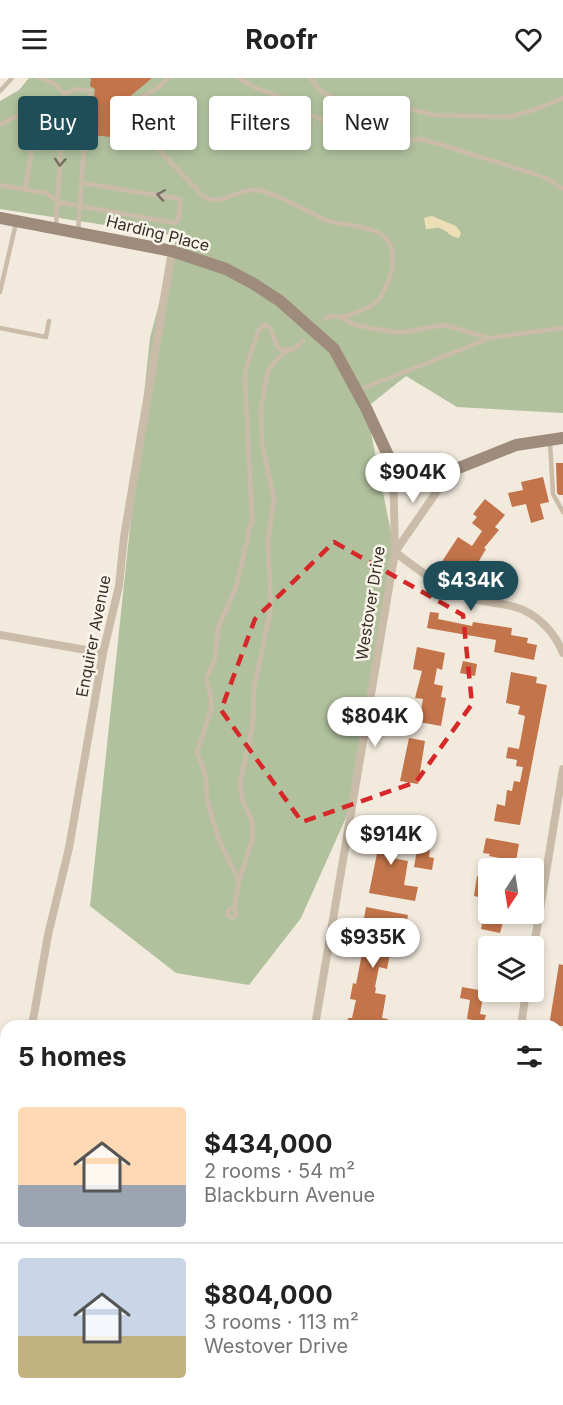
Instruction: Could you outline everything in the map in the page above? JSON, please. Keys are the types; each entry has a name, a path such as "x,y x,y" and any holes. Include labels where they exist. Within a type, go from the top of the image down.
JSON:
{"main road":[{"name":"Harding Place","path":"0,218 172,250 226,269 254,284 280,301 334,350 393,466"},
{"path":"393,466 451,471 516,445 557,439"}],"street":[{"name":"Enquirer Avenue","path":"33,1020 48,935 69,848 103,653 119,586 124,537 172,250"},
{"name":"Westover Drive","path":"316,1020 395,552 393,466"},
{"path":"451,471 395,552 431,580 469,598 517,607 538,619 557,638 563,653"},
{"path":"0,635 103,653"},
{"path":"536,936 563,768"},
{"path":"522,1020 525,1002"}],"lane":[{"path":"0,91 12,78"},
{"path":"39,78 56,84 64,94 77,89 91,91 90,96"},
{"path":"168,78 154,91 139,98 132,108 131,122 204,197 215,201 243,191 262,190 326,220 374,231 383,235 390,242 393,252 393,268 379,299 352,314 330,316 325,319"},
{"path":"239,78 256,88 281,97 307,114 339,127 386,142 422,139 532,173 548,179 563,189"},
{"path":"310,78 322,92 334,98 363,103 382,101 433,115 509,117 563,98"},
{"path":"0,125 18,114"},
{"path":"25,190 32,150"},
{"path":"56,228 61,150"},
{"path":"78,232 84,150"},
{"path":"0,185 46,193 57,202 80,207 175,223 178,219 181,200 82,183"},
{"path":"0,292 17,221"},
{"path":"338,316 354,325 394,332 445,325 490,338"},
{"path":"0,328 46,337 49,321"},
{"path":"239,881 218,838 207,800 206,778 196,752 211,710 207,676 215,658 219,623 232,600 252,519 246,419 246,369 258,331 264,325 270,326 273,331 277,348 290,350"},
{"path":"357,392 490,338 563,328"},
{"path":"234,909 253,829 250,814 242,798 240,783 253,723 254,687 271,612 268,541 274,498 262,438 261,407 268,371 277,359 303,341"},
{"path":"557,439 553,494 563,512"}],"highlighted area":[{"path":"334,542 463,615 472,704 416,782 302,822 221,710 255,619"}],"green space":[{"path":"29,78 563,78 563,413 457,407 406,376 366,408 395,552 353,802 301,918 249,985 176,973 90,906 150,338 177,236 0,209 0,101 19,90"}],"sand":[{"path":"432,216 456,226 461,233 459,238 440,228 426,229 424,218"}],"building":[{"path":"91,78 152,78 131,96 110,96 110,137 98,136 98,96 94,96 95,89 90,86"},
{"path":"556,463 563,463 563,495 557,493"},
{"path":"543,477 549,502 540,504 544,519 531,523 526,504 512,507 508,493 523,490 521,482"},
{"path":"485,499 505,515 495,527 499,530 484,548 486,549 466,583 439,566 458,537 472,546 482,531 472,523 477,517 473,514"},
{"path":"430,612 439,613 438,619 472,626 473,622 512,628 511,635 528,638 527,643 537,645 534,660 494,652 496,640 427,628"},
{"path":"417,647 445,653 442,670 437,668 434,684 443,686 441,697 446,698 441,726 419,722 423,699 415,698 422,671 413,669"},
{"path":"463,661 477,664 475,676 460,673"},
{"path":"511,672 537,677 536,683 547,685 520,825 494,821 497,804 505,806 507,790 512,791 514,781 520,782 523,767 516,766 517,760 506,758 508,747 519,749 525,716 518,714 520,706 506,703"},
{"path":"409,738 425,741 418,784 400,781"},
{"path":"384,819 404,822 402,835 397,834 392,858 408,861 404,885 418,887 415,901 369,893"},
{"path":"486,838 519,844 517,858 500,858 483,853"},
{"path":"419,839 431,841 429,857 434,858 432,870 414,867"},
{"path":"477,876 478,876 478,897 474,896"},
{"path":"366,907 408,915 406,926 383,922 379,941 396,944 394,954 390,954 387,969 379,967 375,987 375,993 386,995 382,1018 388,1020 348,1020 352,1018 356,1000 350,999 353,983 356,984 363,949 361,948 366,918 364,918"},
{"path":"482,924 503,924 500,933 481,929"},
{"path":"559,964 563,965 563,1020 550,1020"},
{"path":"462,987 478,990 478,1002 482,1002 480,1014 486,1015 485,1020 467,1019 470,1000 460,998"}]}
